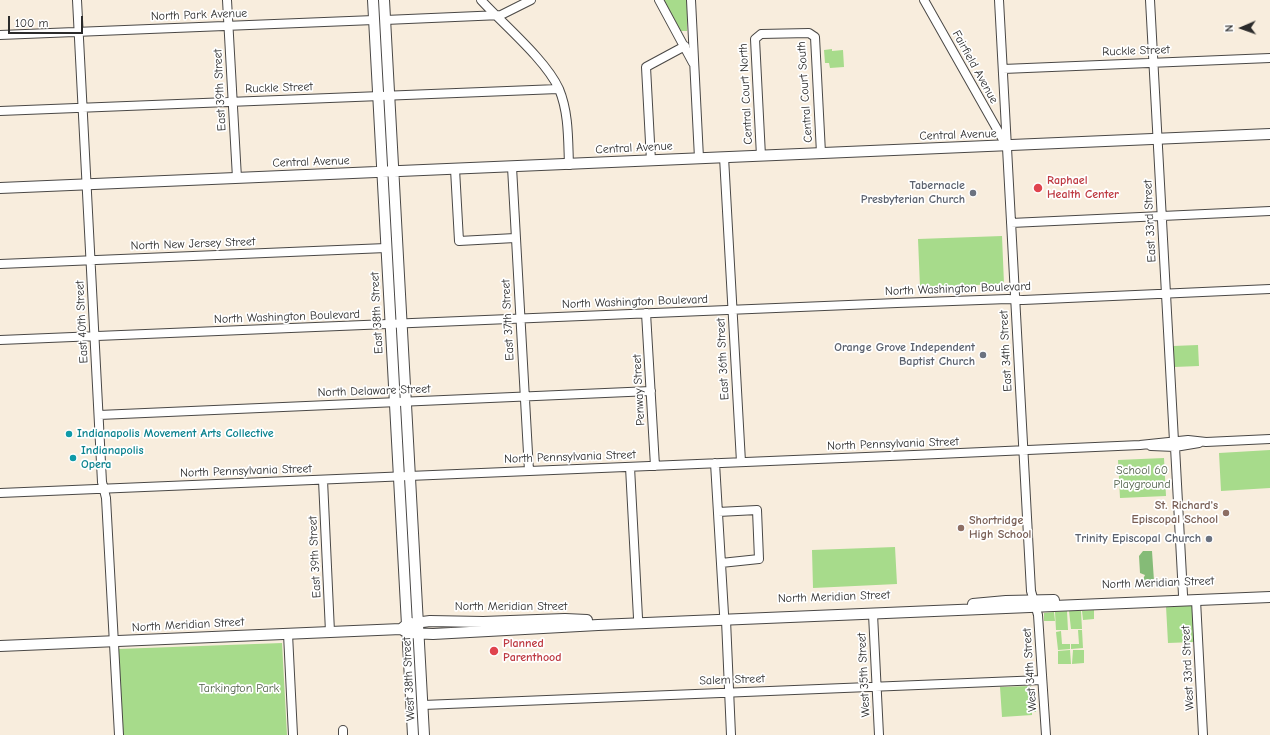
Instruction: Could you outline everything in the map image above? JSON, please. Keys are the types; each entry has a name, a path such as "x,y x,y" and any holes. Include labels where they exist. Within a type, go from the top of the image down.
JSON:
{"main road":[{"name":"East 38th Street","path":"373,0 406,629"},
{"name":"East 38th Street","path":"384,0 418,622"},
{"name":"Central Avenue","path":"0,188 382,173 1270,134"},
{"name":"North Meridian Street","path":"406,629 418,622 451,620 483,622 873,614 1270,591"},
{"name":"North Meridian Street","path":"0,646 406,629 419,633 725,617 1035,604 1270,597"},
{"name":"West 38th Street","path":"418,622 424,735"},
{"name":"West 38th Street","path":"406,629 413,735"}],"street":[{"name":"East 40th Street","path":"77,0 94,336 106,504 119,735"},
{"name":"East 39th Street","path":"227,0 237,178"},
{"path":"481,0 543,66 558,89 565,110 569,164"},
{"path":"385,20 496,16 508,13 531,0"},
{"path":"659,0 694,65"},
{"path":"691,0 699,158"},
{"name":"Fairfield Avenue","path":"924,0 1007,146"},
{"name":"East 34th Street","path":"999,0 1031,591 1035,604"},
{"name":"East 33rd Street","path":"1150,0 1183,595"},
{"name":"North Park Avenue","path":"0,35 374,20"},
{"name":"Central Court South","path":"784,33 809,32 815,38 821,153"},
{"name":"Central Court North","path":"761,156 754,39 759,34 784,33"},
{"path":"651,161 646,67 684,46"},
{"name":"Ruckle Street","path":"1003,68 1270,58"},
{"name":"Ruckle Street","path":"0,111 558,89"},
{"name":"East 36th Street","path":"724,157 741,462"},
{"name":"East 37th Street","path":"512,167 529,471"},
{"path":"455,169 459,241 515,238"},
{"path":"1011,223 1270,212"},
{"name":"North New Jersey Street","path":"0,264 386,248"},
{"name":"North Washington Boulevard","path":"0,340 1270,289"},
{"name":"Penway Street","path":"646,313 655,466"},
{"name":"North Delaware Street","path":"99,415 651,391"},
{"name":"North Pennsylvania Street","path":"0,493 1140,445 1175,444 1189,446 1206,442 1270,439"},
{"path":"715,463 731,735"},
{"path":"630,467 638,618"},
{"name":"East 39th Street","path":"323,480 330,632"},
{"path":"718,512 757,510 759,536 759,559 720,562"},
{"name":"West 33rd Street","path":"1196,600 1204,735"},
{"name":"West 34th Street","path":"1035,604 1038,615 1046,735"},
{"name":"West 35th Street","path":"873,614 879,735"},
{"path":"288,634 293,735"},
{"name":"Salem Street","path":"423,705 1042,680"}],"green space":[{"path":"664,0 687,0 687,31 681,31"},
{"path":"832,49 832,51 843,50 844,67 830,68 829,63 825,63 824,50"},
{"path":"1002,236 1004,284 920,287 918,239"},
{"path":"1198,345 1199,366 1174,367 1173,346"},
{"path":"1270,450 1270,488 1221,491 1219,453"},
{"name":"School 60 Playground","path":"1164,458 1166,496 1120,498 1118,460"},
{"path":"895,547 897,584 813,588 812,550"},
{"path":"1143,551 1152,551 1154,581 1140,585 1145,575 1140,573 1139,556"},
{"path":"1192,605 1194,642 1168,643 1166,606"},
{"path":"1094,610 1094,619 1083,620 1082,611"},
{"path":"1067,611 1068,630 1056,630 1055,612"},
{"path":"1069,611 1081,611 1082,629 1071,629"},
{"path":"1054,612 1055,621 1044,621 1044,613"},
{"path":"1078,630 1082,630 1083,648 1071,649 1071,644 1079,644"},
{"path":"1061,631 1062,644 1070,644 1070,649 1058,650 1056,632"},
{"name":"Tarkington Park","path":"282,643 287,735 123,735 118,649"},
{"path":"1070,650 1071,664 1058,664 1058,651"},
{"path":"1073,650 1084,650 1084,663 1072,664"},
{"path":"1031,686 1031,690 1035,690 1036,712 1032,712 1032,715 1002,717 1000,687"}],"place":[{"name":"Raphael Health Center","path":"1038,188"},
{"name":"Tabernacle Presbyterian Church","path":"973,193"},
{"name":"Orange Grove Independent Baptist Church","path":"983,355"},
{"name":"Indianapolis Movement Arts Collective","path":"69,434"},
{"name":"Indianapolis Opera","path":"73,458"},
{"name":"St. Richard's Episcopal School","path":"1226,513"},
{"name":"Shortridge High School","path":"961,528"},
{"name":"Trinity Episcopal Church","path":"1209,539"},
{"name":"Planned Parenthood","path":"494,651"}]}
